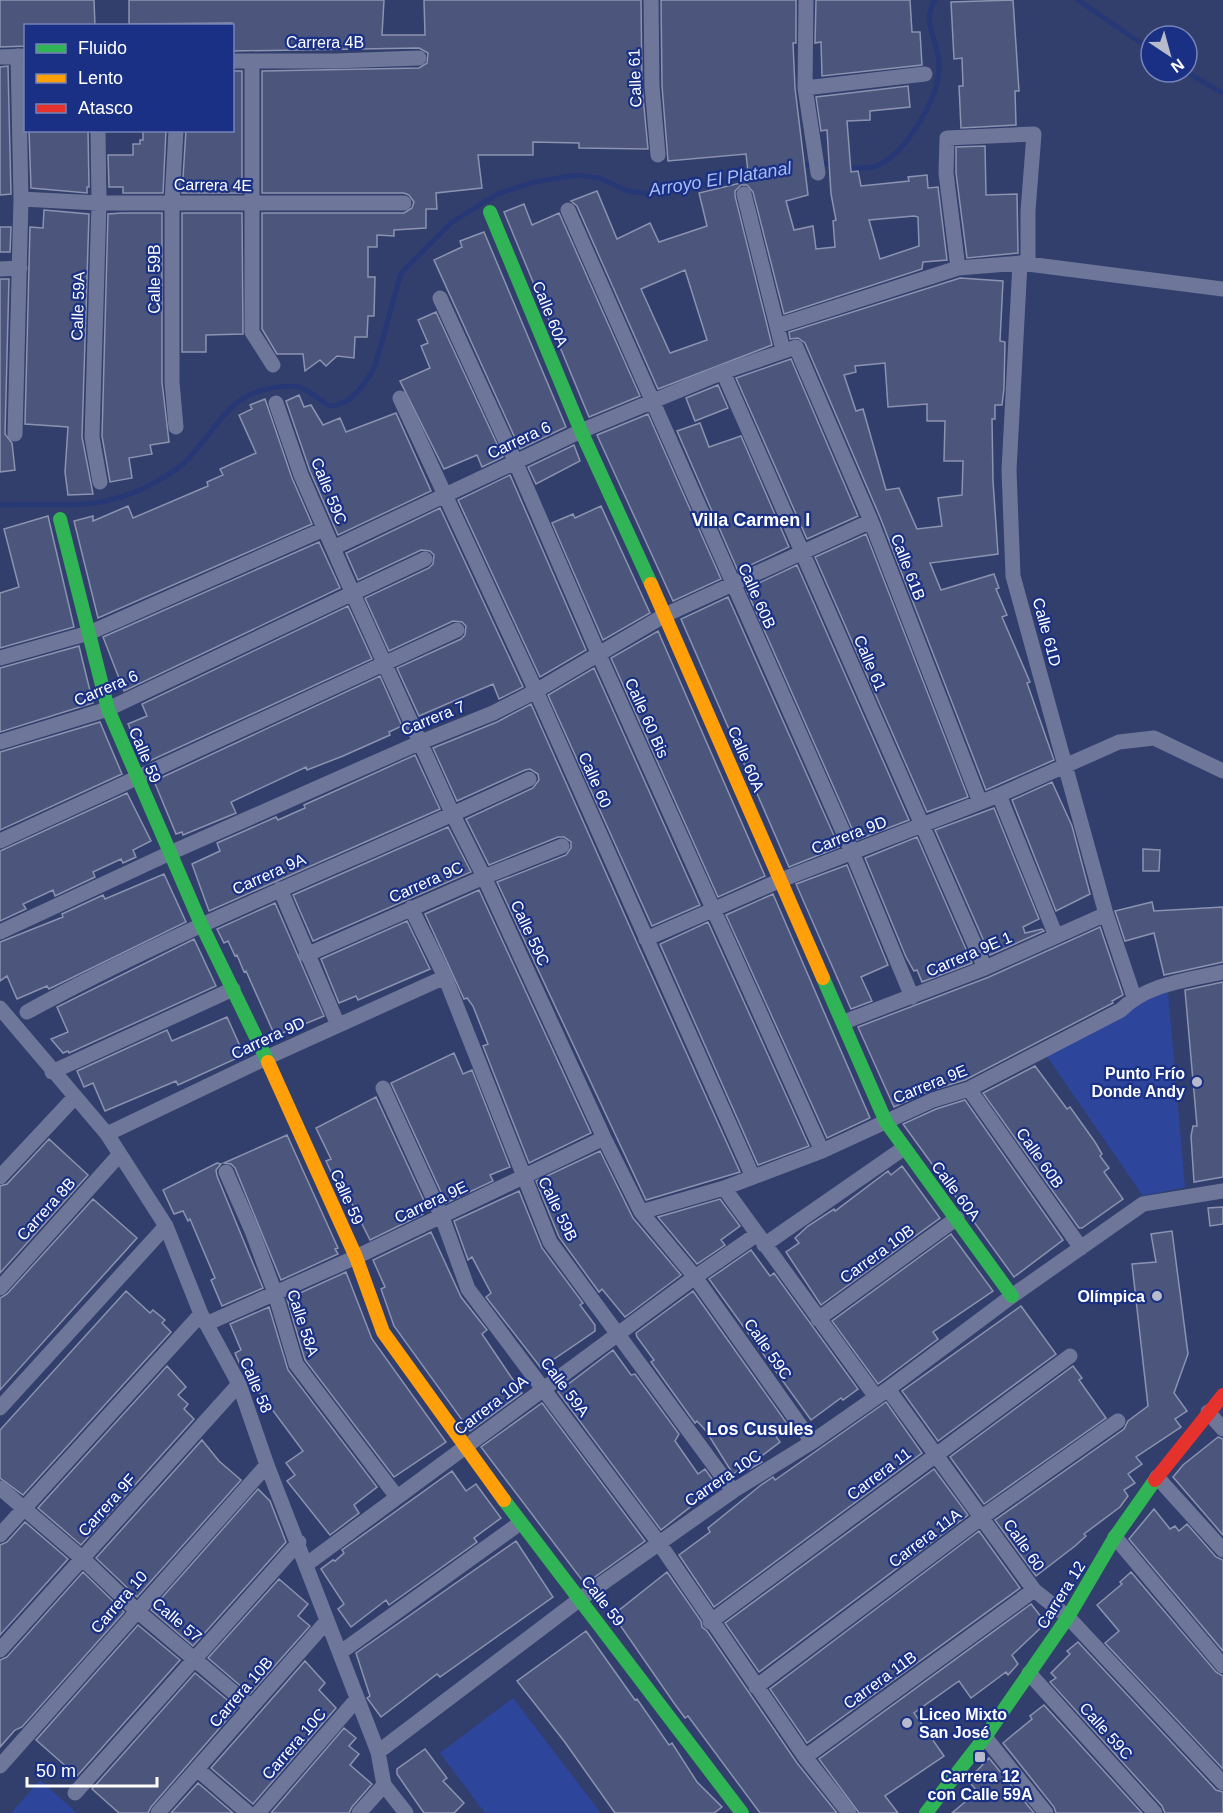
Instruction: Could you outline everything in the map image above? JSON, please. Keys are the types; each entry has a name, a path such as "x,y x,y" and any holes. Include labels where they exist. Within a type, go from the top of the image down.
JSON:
{"street":[{"name":"Calle 61","path":"651,0 652,86 658,155"},
{"path":"806,0 805,88 818,173"},
{"path":"0,57 22,56 20,268 10,428"},
{"name":"Carrera 4B","path":"234,61 419,58"},
{"path":"252,61 252,332 273,365"},
{"path":"805,88 925,74"},
{"name":"Calle 59A","path":"98,132 99,203 92,436 100,482"},
{"name":"Calle 59B","path":"176,132 172,202 172,402 176,427"},
{"name":"Calle 61D","path":"958,268 946,173 947,138 1035,134 1010,470 1013,576 1106,914 1134,997"},
{"name":"Calle 61B","path":"744,194 777,326 871,521 980,802"},
{"name":"Carrera 4E","path":"21,199 99,203 404,203"},
{"name":"Calle 60B","path":"568,210 852,852 912,997"},
{"name":"Calle 60A","path":"490,212 580,430 665,615 886,1122 1012,1296"},
{"path":"777,326 958,268 1024,264 1223,289"},
{"path":"0,269 20,268"},
{"name":"Calle 60 Bis","path":"440,298 515,461 599,655 822,1151"},
{"name":"Carrera 6","path":"333,548 580,430 789,348"},
{"name":"Calle 61","path":"723,372 921,826 986,968"},
{"name":"Calle 60","path":"400,398 443,495 536,691 753,1177"},
{"name":"Calle 59C","path":"276,403 301,475 324,529 453,816 484,877 604,1138 641,1212 695,1277 812,1442"},
{"name":"Calle 59","path":"60,519 108,709 201,924 266,1058 356,1257 382,1332 520,1523 742,1813"},
{"name":"Carrera 7","path":"0,932 170,853 421,742 493,713 536,691 665,615 733,586 871,521"},
{"path":"0,657 89,633 324,529"},
{"name":"Carrera 6","path":"0,742 108,709 425,559"},
{"path":"0,841 458,630"},
{"name":"Carrera 9D","path":"646,939 780,880 999,795 1119,742 1154,738 1223,771"},
{"name":"Carrera 9A","path":"27,1011 107,968 201,924 453,816 530,779"},
{"path":"999,795 1056,936"},
{"name":"Carrera 9C","path":"306,955 411,908 562,846"},
{"path":"280,889 306,955 338,1024"},
{"name":"Calle 59B","path":"411,908 445,977 550,1242 733,1491"},
{"name":"Carrera 9E 1","path":"844,1022 986,968 1106,914"},
{"name":"Carrera 9E","path":"641,1212 724,1188 822,1151 933,1100 969,1089 1121,1010 1134,997 1175,983 1223,972"},
{"name":"Carrera 9D","path":"107,1134 338,1024 445,977"},
{"path":"52,1072 233,989"},
{"name":"Calle 58","path":"0,1008 74,1098 107,1134 165,1226 204,1319 239,1384 267,1465 378,1752 384,1785 406,1813"},
{"name":"Calle 59A","path":"383,1088 442,1217 468,1289 659,1543 805,1757"},
{"name":"Calle 60B","path":"969,1089 1082,1248"},
{"path":"0,1177 74,1098"},
{"name":"Carrera 9E","path":"0,1536 204,1319 275,1293 356,1257 604,1138"},
{"name":"Carrera 10A","path":"307,1564 544,1388 620,1335 695,1277 760,1240 904,1148"},
{"name":"Carrera 8B","path":"0,1288 120,1154"},
{"name":"Calle 58A","path":"226,1172 252,1231 275,1293 296,1365 397,1497"},
{"name":"Calle 60","path":"724,1188 818,1319 936,1455 1034,1590 1068,1617 1223,1782"},
{"name":"Carrera 10C","path":"378,1752 580,1599 733,1491 812,1442 882,1393 1012,1296 1143,1203 1223,1191"},
{"name":"Carrera 10B","path":"818,1319 957,1218"},
{"path":"0,1408 165,1226"},
{"name":"Carrera 11","path":"711,1622 1070,1356"},
{"name":"Carrera 9F","path":"0,1650 239,1384"},
{"name":"Carrera 12","path":"927,1813 985,1737 1068,1617 1115,1537 1157,1477 1223,1395"},
{"path":"1208,1412 1223,1429"},
{"name":"Carrera 11A","path":"756,1687 982,1517 1118,1420"},
{"name":"Carrera 10","path":"0,1766 267,1465"},
{"path":"1157,1477 1223,1550"},
{"name":"Calle 57","path":"0,1488 83,1559 136,1610 251,1707"},
{"path":"341,1652 520,1523"},
{"path":"1115,1537 1223,1666"},
{"path":"75,1793 298,1542"},
{"name":"Carrera 11B","path":"805,1757 1034,1590"},
{"name":"Carrera 10B","path":"158,1813 327,1621"},
{"name":"Calle 59C","path":"1029,1673 1155,1813"},
{"name":"Carrera 10C","path":"258,1813 357,1699"},
{"path":"985,1737 1046,1813"},
{"path":"805,1757 849,1813"},
{"path":"197,1769 248,1813"},
{"path":"359,1813 384,1785"}],"shaded area":[{"path":"1168,992 1185,1187 1143,1196 1046,1055 1138,1002"},
{"path":"513,1698 599,1813 485,1813 440,1753"},
{"path":"40,1780 77,1813 11,1813"}],"building":[{"path":"0,0 94,0 95,24 24,24 24,46 0,47"},
{"path":"129,0 384,0 382,35 425,35 424,0 641,0 642,86 648,149 579,148 579,143 533,142 533,155 478,155 482,188 436,193 437,209 426,209 426,228 394,230 394,236 377,235 377,247 368,247 368,277 375,277 374,316 368,316 367,337 355,337 354,358 337,356 326,366 320,360 305,371 303,354 277,354 262,329 262,213 404,213 412,208 414,202 409,195 404,193 262,193 262,71 419,68 427,63 428,53 419,48 234,51 234,24 232,23 129,24"},
{"path":"661,0 796,0 796,43 793,43 795,88 808,195 786,201 794,230 813,226 816,249 835,247 833,221 836,220 831,194 827,130 821,131 816,97 908,86 910,107 870,111 870,120 847,121 851,172 858,171 861,186 909,181 908,177 927,175 928,188 938,187 947,260 923,262 922,269 784,314 753,192 747,185 741,185 735,191 735,196 772,345 658,389 577,206 571,201 597,191 617,239 650,223 659,242 707,226 699,193 749,181 746,154 668,161 662,86","holes":["918,217 919,246 880,259 869,220","685,270 707,340 670,353 641,289"]},
{"path":"816,0 910,0 912,32 920,32 922,65 822,76 821,42 815,43"},
{"path":"1013,0 1019,91 1015,91 1016,125 961,128 959,86 963,86 962,58 954,59 951,2"},
{"path":"8,66 11,194 0,195 0,67"},
{"path":"234,71 242,71 242,193 182,193 186,132 234,132"},
{"path":"29,132 88,132 89,187 87,187 87,193 31,188"},
{"path":"143,132 166,132 163,193 123,193 123,187 109,187 108,155 133,155 133,144 140,144 140,140 143,140"},
{"path":"985,146 986,195 1017,194 1018,253 967,258 956,173 956,147"},
{"path":"524,204 532,225 559,213 640,396 589,417 504,212"},
{"path":"44,210 89,214 82,437 93,494 68,495 65,472 68,427 25,424 30,227 43,228"},
{"path":"162,213 162,382 169,442 150,445 152,454 129,458 132,478 110,482 102,436 108,214"},
{"path":"182,213 242,213 243,334 206,335 206,352 182,352"},
{"path":"0,227 11,227 10,252 0,252"},
{"path":"484,232 566,427 520,449 434,260 462,247 460,241"},
{"path":"960,278 1003,281 1000,341 1005,342 1004,388 1002,405 995,405 995,419 992,419 998,554 930,563 941,590 994,574 999,588 996,589 1007,615 1002,617 1030,682 1027,683 1054,760 986,790 880,517 805,343 798,338 790,339 789,332","holes":["885,363 888,407 927,404 927,421 945,421 944,461 963,461 962,495 938,498 942,526 917,529 899,488 886,490 863,409 856,411 844,375 856,372 855,366"]},
{"path":"0,279 9,279 5,434 12,443 15,470 0,472"},
{"path":"436,312 503,457 482,467 477,455 444,469 400,381 430,368 421,346 428,343 418,320"},
{"path":"791,359 858,516 807,539 736,378"},
{"path":"718,385 728,408 695,421 686,398"},
{"path":"299,395 304,407 311,405 323,425 340,418 346,432 396,413 431,491 338,535 310,471 286,401"},
{"path":"265,399 292,478 312,524 98,618 74,521 93,516 93,521 128,506 133,518 208,486 207,482 223,475 220,469 256,453 239,415 252,409 250,405"},
{"path":"648,414 721,579 673,601 597,435"},
{"path":"700,423 709,447 741,436 789,547 738,571 677,431"},
{"path":"574,445 580,461 536,484 528,467"},
{"path":"510,475 586,650 540,677 458,500"},
{"path":"601,506 650,613 603,640 552,523 573,514 575,518"},
{"path":"440,508 523,687 499,699 493,684 419,716 397,668 461,639 465,635 466,626 462,622 453,621 389,651 365,598 429,568 433,564 434,555 430,551 421,550 358,580 346,553"},
{"path":"48,516 74,627 0,648 0,593 19,587 4,529"},
{"path":"866,534 968,797 927,812 815,557"},
{"path":"319,542 340,588 124,691 103,637"},
{"path":"797,565 909,820 857,840 746,589"},
{"path":"728,597 839,847 789,867 681,619"},
{"path":"348,606 372,659 145,763 128,724 147,716 142,704"},
{"path":"658,631 765,876 718,897 611,658"},
{"path":"79,646 93,703 0,732 0,668"},
{"path":"594,668 700,905 652,926 548,695"},
{"path":"380,676 402,726 389,732 390,735 343,756 307,770 306,767 231,802 236,813 183,835 182,832 176,834 154,781"},
{"path":"531,704 740,1172 646,1200 497,882 566,855 571,848 571,842 564,837 558,837 489,865 466,819 533,788 539,780 538,774 530,769 525,770 457,801 433,748 497,722"},
{"path":"100,722 122,774 0,830 0,752"},
{"path":"415,755 440,809 209,911 192,864 220,851 217,843 276,817 278,820 305,808 304,805"},
{"path":"1052,782 1072,826 1090,894 1056,911 1012,800"},
{"path":"127,793 151,841 133,850 136,857 123,863 121,859 93,872 95,877 55,896 53,890 23,904 26,909 0,921 0,851"},
{"path":"994,808 1039,919 1023,927 1025,933 1042,929 1044,931 990,955 935,830"},
{"path":"448,827 471,872 313,941 293,895"},
{"path":"917,837 972,963 922,982 917,970 914,971 906,957 865,858"},
{"path":"1143,849 1160,850 1159,871 1143,871"},
{"path":"847,865 888,965 861,977 872,1001 851,1009 796,884"},
{"path":"164,874 186,922 49,989 47,986 17,999 7,976 0,981 0,942 63,917 62,914 103,895 105,899"},
{"path":"479,890 591,1133 529,1163 483,1046 488,1044 473,1006 467,998 464,999 425,914"},
{"path":"773,894 870,1118 827,1138 726,915"},
{"path":"1152,902 1154,911 1223,907 1223,962 1164,975 1154,933 1125,941 1115,911"},
{"path":"275,903 324,1016 275,1036 246,971 244,972 228,941 224,943 217,929"},
{"path":"407,921 430,969 358,1000 356,996 339,1003 321,959"},
{"path":"708,922 809,1146 758,1165 660,944"},
{"path":"1100,927 1123,995 1112,1001 1113,1003 965,1080 929,1091 894,1107 858,1027 989,977"},
{"path":"194,939 216,986 69,1053 68,1051 63,1053 51,1039 68,1032 57,1007"},
{"path":"1223,982 1223,1177 1194,1182 1191,1136 1193,1126 1197,1126 1185,990"},
{"path":"227,1017 244,1055 178,1085 176,1081 105,1111 93,1083 84,1087 77,1071 167,1030 172,1041"},
{"path":"454,1053 463,1074 472,1070 510,1167 490,1175 493,1181 446,1203 391,1083"},
{"path":"1035,1066 1067,1109 1070,1107 1095,1142 1102,1154 1100,1156 1109,1168 1104,1172 1123,1199 1082,1228 1079,1228 983,1093"},
{"path":"376,1097 426,1205 421,1208 423,1214 370,1240 350,1200 345,1202 326,1161 331,1159 316,1128"},
{"path":"965,1100 1063,1240 1014,1277 903,1124 936,1109"},
{"path":"287,1135 338,1248 335,1249 338,1254 281,1280 235,1168 231,1164 224,1163"},
{"path":"49,1139 88,1175 0,1273 0,1186 7,1184"},
{"path":"600,1151 633,1218 681,1275 625,1317 602,1289 599,1292 559,1237 536,1181"},
{"path":"217,1163 221,1164 216,1170 217,1176 263,1288 222,1306 211,1280 215,1278 190,1219 188,1221 183,1211 174,1214 163,1190"},
{"path":"902,1166 940,1218 821,1305 786,1252 799,1243 795,1238 808,1226 834,1209 835,1211 888,1171 891,1175"},
{"path":"519,1191 542,1248 583,1303 580,1305 595,1325 595,1331 541,1368 486,1297 491,1293 472,1257 468,1260 454,1221"},
{"path":"93,1199 137,1238 0,1390 0,1298 7,1294"},
{"path":"720,1199 740,1226 721,1240 725,1245 697,1264 658,1217"},
{"path":"1223,1207 1223,1224 1210,1226 1208,1208"},
{"path":"1172,1231 1188,1354 1174,1393 1187,1411 1175,1419 1181,1427 1136,1457 1142,1464 1128,1474 1135,1483 1124,1490 1128,1496 1120,1507 1084,1534 1086,1536 1075,1546 1036,1576 995,1520 1124,1429 1128,1421 1148,1406 1132,1264 1156,1262 1151,1234"},
{"path":"431,1232 461,1297 487,1330 482,1334 522,1393 470,1431 394,1326 381,1289 385,1287 373,1260"},
{"path":"951,1234 993,1291 933,1332 938,1339 878,1384 832,1321"},
{"path":"751,1250 770,1276 774,1273 858,1389 843,1400 841,1398 811,1420 709,1279"},
{"path":"346,1272 372,1339 446,1442 394,1477 305,1360 287,1299"},
{"path":"126,1291 150,1313 153,1310 165,1320 162,1323 171,1332 23,1495 0,1478 0,1430"},
{"path":"693,1291 788,1425 775,1435 780,1442 759,1458 762,1462 750,1469 746,1465 733,1474 706,1431 697,1421 695,1423 651,1362 654,1360 636,1333"},
{"path":"1021,1306 1056,1354 938,1441 902,1391"},
{"path":"269,1307 288,1370 377,1487 354,1505 359,1513 330,1535 287,1481 295,1475 286,1463 303,1451 251,1381 244,1366 241,1367 235,1353 241,1350 230,1324"},
{"path":"613,1350 631,1375 635,1374 679,1434 675,1441 698,1474 705,1469 717,1486 661,1530 558,1392"},
{"path":"167,1366 186,1387 178,1395 188,1404 184,1409 194,1419 81,1545 38,1508"},
{"path":"1073,1366 1082,1378 1079,1380 1106,1418 984,1504 950,1457"},
{"path":"886,1402 922,1453 714,1607 679,1555 710,1532 708,1528 761,1485 773,1477 775,1480"},
{"path":"542,1403 645,1541 585,1584 481,1447"},
{"path":"1218,1437 1223,1439 1223,1535 1173,1477 1183,1465"},
{"path":"202,1440 219,1461 241,1480 137,1597 96,1558"},
{"path":"934,1469 968,1515 759,1672 725,1623"},
{"path":"452,1471 466,1491 476,1484 501,1518 474,1538 477,1542 389,1605 386,1600 351,1627 338,1609 344,1604 321,1569 344,1553 342,1550"},
{"path":"258,1489 270,1501 286,1542 193,1646 151,1610"},
{"path":"1154,1509 1170,1529 1175,1526 1179,1531 1187,1524 1216,1557 1223,1560 1223,1651 1129,1539"},
{"path":"25,1522 68,1559 0,1635 0,1545 7,1542"},
{"path":"979,1531 1020,1588 807,1743 770,1689"},
{"path":"516,1541 553,1597 440,1677 437,1674 381,1717 367,1698 370,1696 356,1653"},
{"path":"83,1572 124,1612 22,1727 15,1730 0,1747 0,1660 7,1657"},
{"path":"667,1572 701,1621 702,1627 707,1631 797,1763 837,1813 760,1813 688,1716 685,1718 674,1703 613,1615"},
{"path":"1131,1572 1216,1672 1223,1676 1223,1769 1105,1643 1119,1631 1097,1605 1122,1584 1120,1582"},
{"path":"279,1579 308,1604 298,1616 310,1626 250,1694 208,1658"},
{"path":"1031,1604 1046,1623 1012,1655 1018,1664 1008,1675 1006,1672 971,1698 959,1681 914,1713 944,1756 885,1796 898,1813 859,1813 819,1759"},
{"path":"138,1625 180,1660 77,1776 36,1740"},
{"path":"586,1631 669,1745 672,1743 697,1782 722,1807 714,1813 615,1813 564,1741 517,1681"},
{"path":"1078,1642 1216,1790 1223,1792 1223,1813 1165,1813 1162,1806 1050,1682 1056,1678 1051,1673 1070,1654 1067,1651"},
{"path":"305,1661 325,1683 319,1690 336,1708 253,1804 211,1768"},
{"path":"195,1673 237,1708 148,1813 119,1813 92,1789"},
{"path":"1044,1705 1142,1813 1056,1813 1054,1807 1003,1743 1032,1719 1030,1716"},
{"path":"344,1728 356,1738 349,1746 359,1754 350,1765 372,1784 349,1813 271,1813"},
{"path":"425,1749 447,1778 443,1781 464,1803 454,1813 424,1813 397,1774 397,1769"},
{"path":"989,1758 1034,1813 952,1813 972,1796 970,1794 976,1790 968,1780"},
{"path":"198,1783 233,1813 171,1813"}],"waterway":[{"name":"Arroyo El Platanal","path":"845,167 868,168 877,166 891,157 911,135 928,107 938,79 939,67 929,17 935,0"},
{"name":"Arroyo El Platanal","path":"1078,0 1139,42"},
{"name":"Arroyo El Platanal","path":"1199,79 1223,93"},
{"name":"Arroyo El Platanal","path":"798,166 823,163 836,165"},
{"name":"Arroyo El Platanal","path":"0,505 90,504 125,496 144,488 183,464 221,418 242,399 255,392 296,386 330,406 345,402 357,392 375,366 401,273 451,223 497,194 534,182 577,175 599,178 628,191 649,194 753,175"}],"traffic: fast":[{"path":"490,212 581,431 651,584"},
{"path":"60,519 108,709 201,924 268,1062"},
{"path":"823,978 886,1122 1012,1296"},
{"path":"926,1813 985,1737 1068,1617 1115,1537 1155,1480"},
{"path":"504,1500 742,1813"}],"traffic: slow":[{"path":"651,584 823,978"},
{"path":"268,1062 356,1257 383,1332 504,1500"}],"traffic: jam":[{"path":"1155,1480 1223,1395"}],"place":[{"name":"Punto Frío Donde Andy","path":"1197,1082"},
{"name":"Olímpica","path":"1157,1296"},
{"name":"Liceo Mixto San José","path":"907,1723"},
{"name":"Carrera 12 con Calle 59A","path":"980,1757"}],"district":[{"name":"Villa Carmen I","path":"751,520"},
{"name":"Los Cusules","path":"760,1429"}]}
